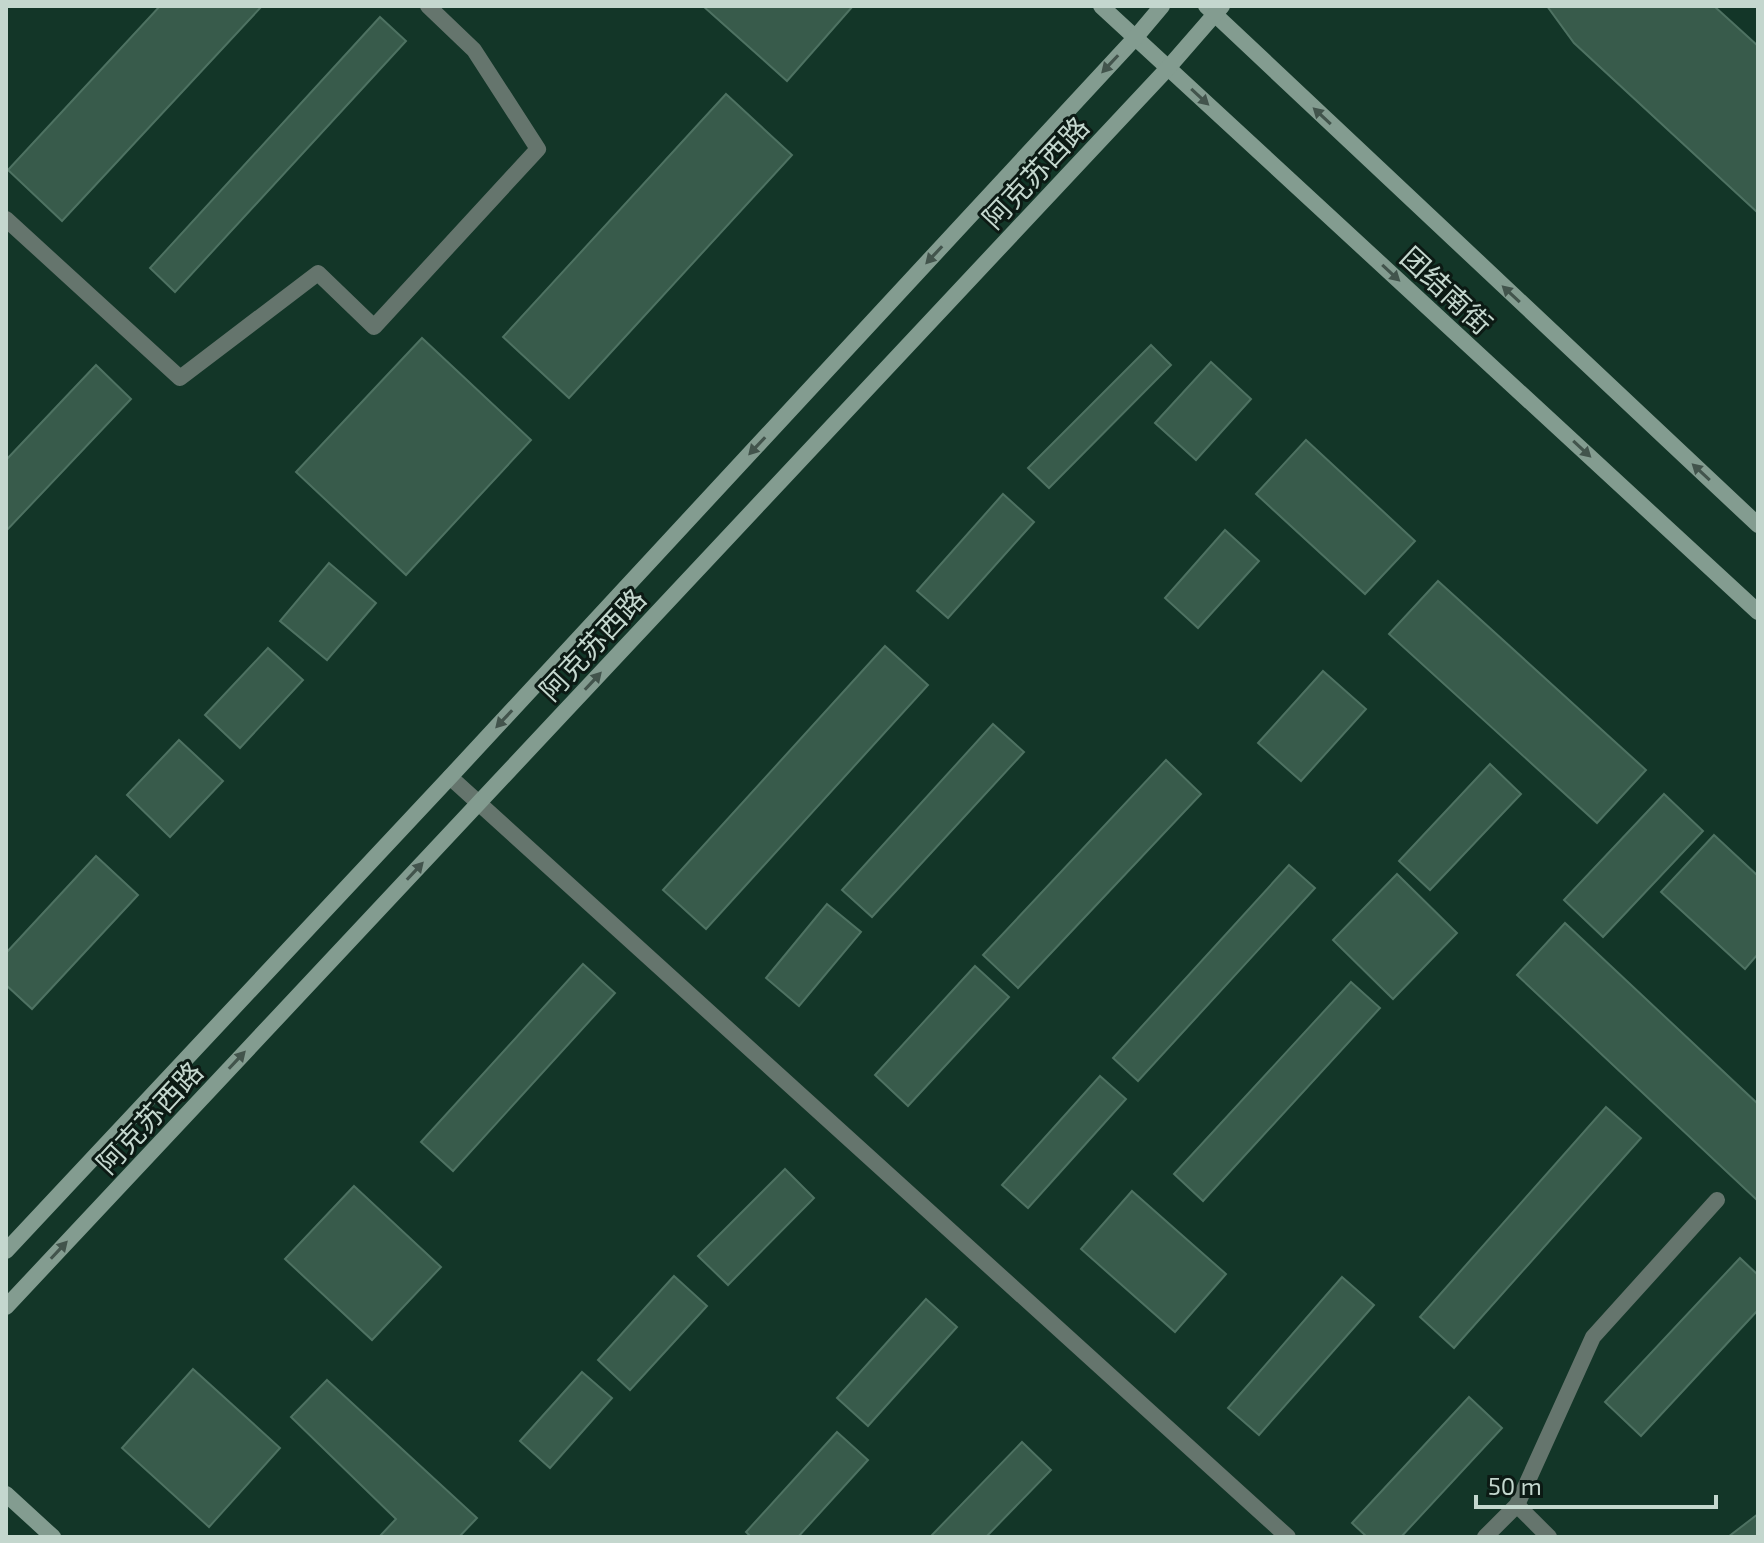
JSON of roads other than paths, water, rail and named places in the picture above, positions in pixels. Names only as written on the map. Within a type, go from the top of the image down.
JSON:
[{"type":"main road","name":"团结南街","points":[[1101,6],[1758,612]]},
{"type":"main road","name":"阿克苏西路","points":[[6,1251],[450,777],[1162,6]]},
{"type":"main road","name":"阿克苏西路","points":[[6,1307],[1168,68],[1214,9]]},
{"type":"main road","points":[[1214,9],[1758,525]]},
{"type":"main road","points":[[6,1494],[53,1537]]},
{"type":"street","points":[[6,219],[180,378],[318,273],[374,327],[538,149],[474,50],[428,6]]},
{"type":"street","points":[[450,777],[1288,1537]]},
{"type":"street","points":[[1485,1537],[1517,1505],[1593,1337],[1717,1200]]},
{"type":"street","points":[[1517,1505],[1549,1537]]}]
